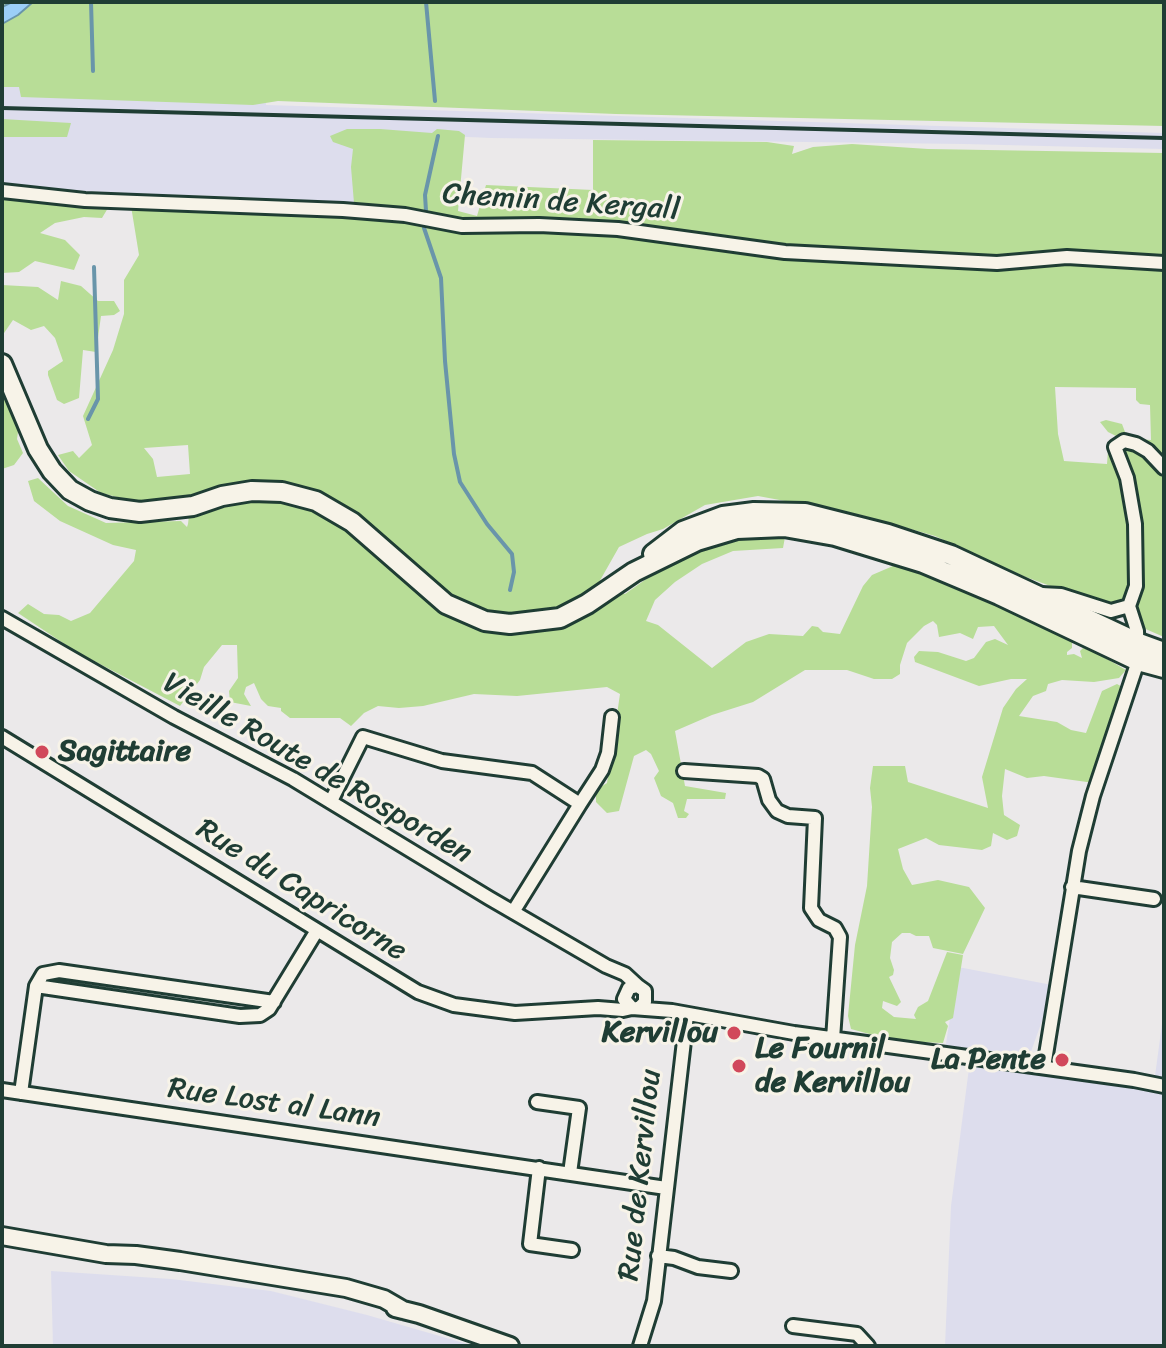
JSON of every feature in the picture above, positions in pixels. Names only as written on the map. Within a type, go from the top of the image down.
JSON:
[{"type":"main road","points":[[2,364],[44,459],[70,490],[90,501],[110,508],[140,512],[193,506],[222,496],[252,491],[282,492],[316,501],[352,522],[446,604],[474,617],[498,623],[535,623],[560,618],[634,572],[712,535],[737,529],[784,527],[835,536],[923,563],[1034,604],[1138,652],[1164,668]]},
{"type":"main road","points":[[1138,652],[1164,652]]},
{"type":"street","name":"Chemin de Kergall","points":[[2,191],[85,200],[358,211],[405,215],[462,226],[539,225],[618,229],[785,252],[997,263],[1067,257],[1164,263]]},
{"type":"street","points":[[1044,1067],[1072,887],[1093,796],[1138,652],[1134,617],[1129,606],[1136,586],[1135,524],[1127,478],[1115,447],[1124,441],[1136,444],[1148,451],[1164,468]]},
{"type":"street","points":[[1034,604],[1051,593],[1111,611],[1129,606]]},
{"type":"street","name":"Vieille Route de Rosporden","points":[[2,618],[163,711],[331,801],[606,966],[633,990],[672,1011]]},
{"type":"street","points":[[513,912],[602,770],[608,753],[612,717]]},
{"type":"street","points":[[331,801],[363,737],[442,761],[532,773],[580,804]]},
{"type":"street","points":[[2,755],[6,740]]},
{"type":"street","name":"Rue du Capricorne","points":[[6,740],[405,986],[446,1003],[515,1013],[636,1007]]},
{"type":"street","points":[[684,771],[758,776],[763,779],[769,800],[777,811],[788,816],[815,818],[811,908],[815,917],[835,928],[840,937],[833,1039]]},
{"type":"street","points":[[1072,887],[1154,899]]},
{"type":"street","points":[[36,986],[240,1016],[265,1013],[316,932]]},
{"type":"street","points":[[21,1093],[36,986],[43,974],[59,971],[274,1002]]},
{"type":"street","points":[[633,990],[645,1002],[636,1007],[626,1003],[633,990]]},
{"type":"street","name":"Rue du Capricorne","points":[[598,1008],[633,990]]},
{"type":"street","name":"Vieille Route de Rosporden","points":[[636,1007],[833,1039],[1164,1083]]},
{"type":"street","name":"Rue de Kervillou","points":[[640,1344],[654,1301],[687,1015]]},
{"type":"street","name":"Rue Lost al Lann","points":[[2,1090],[666,1188]]},
{"type":"street","points":[[537,1102],[579,1108],[570,1173]]},
{"type":"street","points":[[539,1168],[530,1244],[572,1250]]},
{"type":"street","points":[[2,1236],[325,1286],[357,1299],[403,1310],[488,1342],[510,1346]]},
{"type":"street","points":[[2,1245],[184,1270],[214,1268]]},
{"type":"street","points":[[658,1256],[698,1267],[731,1271]]},
{"type":"street","points":[[793,1326],[857,1334],[868,1346]]},
{"type":"shaded area","points":[[2,84],[266,90],[266,105],[1164,133],[1164,149],[491,138],[357,132],[355,205],[73,191],[2,183]]},
{"type":"shaded area","points":[[958,967],[1052,985],[1029,1057],[1028,1074],[1153,1091],[1164,1009],[1164,1346],[945,1346],[951,1206],[971,1053],[945,1050]]},
{"type":"shaded area","points":[[51,1271],[171,1279],[271,1291],[474,1346],[53,1346]]},
{"type":"green space","points":[[2,2],[1164,2],[1164,126],[616,114],[278,101],[253,105],[21,97],[19,87],[2,87]]},
{"type":"green space","points":[[2,119],[71,123],[67,137],[2,137]]},
{"type":"green space","points":[[347,129],[432,133],[437,129],[459,131],[465,135],[458,211],[477,216],[486,185],[593,190],[593,140],[767,142],[794,146],[792,154],[813,147],[852,144],[928,149],[1164,153],[1164,637],[1141,627],[1126,601],[1119,607],[1097,603],[1023,576],[935,536],[861,515],[758,496],[705,505],[663,529],[619,547],[598,584],[625,594],[673,560],[713,540],[777,535],[785,537],[783,548],[733,551],[702,564],[655,600],[646,621],[658,625],[712,668],[746,642],[769,634],[803,636],[812,626],[823,632],[840,634],[863,586],[872,575],[900,563],[938,575],[958,589],[992,601],[1072,639],[1072,648],[1067,655],[1082,658],[1080,651],[1083,648],[1126,670],[1119,678],[1094,682],[1062,680],[1048,684],[1046,691],[1033,696],[1019,716],[1057,722],[1071,730],[1086,733],[1102,691],[1117,684],[1126,689],[1094,783],[1044,776],[1027,778],[1005,769],[1002,796],[1004,815],[1020,825],[1017,836],[1007,840],[993,833],[991,846],[982,850],[939,845],[926,838],[898,849],[903,869],[912,885],[938,880],[969,887],[985,908],[963,954],[933,948],[929,936],[902,933],[892,942],[890,958],[894,970],[889,977],[901,1002],[897,1006],[883,1001],[882,1008],[894,1017],[916,1019],[914,1015],[918,1007],[928,1001],[947,952],[963,955],[953,1018],[945,1022],[948,1026],[943,1043],[895,1041],[851,1029],[848,1016],[855,945],[867,886],[872,807],[870,788],[873,766],[905,766],[908,782],[988,808],[982,777],[1003,708],[1027,679],[979,686],[915,662],[914,657],[919,651],[938,652],[966,661],[974,658],[986,642],[995,639],[1008,645],[994,626],[978,627],[973,639],[960,633],[939,637],[933,621],[907,643],[900,674],[892,679],[874,679],[847,670],[805,670],[753,702],[675,731],[685,786],[726,793],[725,799],[687,799],[684,811],[689,814],[686,818],[678,818],[673,803],[661,796],[654,778],[659,771],[646,750],[634,756],[619,811],[607,813],[596,802],[596,790],[607,783],[620,694],[607,687],[517,696],[474,694],[423,706],[378,706],[364,713],[351,726],[340,718],[290,718],[281,708],[268,706],[254,683],[246,687],[244,694],[251,706],[230,702],[229,691],[238,678],[237,645],[222,645],[180,706],[75,651],[18,613],[28,604],[44,614],[59,615],[71,621],[90,613],[134,561],[136,550],[113,545],[60,521],[34,501],[28,481],[38,478],[68,506],[106,523],[181,521],[187,527],[188,524],[191,497],[161,502],[133,501],[101,493],[69,471],[58,455],[73,451],[79,458],[92,445],[83,416],[113,350],[124,314],[124,280],[139,255],[131,206],[269,210],[354,203],[353,149],[333,142],[330,136]],"holes":[[[1055,387],[1136,388],[1136,400],[1140,404],[1150,405],[1151,440],[1136,439],[1125,432],[1122,424],[1106,420],[1100,422],[1116,436],[1125,450],[1108,451],[1107,464],[1064,461],[1058,434]],[[188,445],[190,474],[157,477],[153,459],[144,448]]]},
{"type":"green space","points":[[2,199],[108,208],[102,218],[84,217],[55,223],[40,233],[65,240],[80,255],[74,270],[35,261],[19,272],[2,273]]},
{"type":"green space","points":[[61,281],[81,286],[98,301],[114,301],[120,311],[101,316],[96,352],[83,350],[79,398],[64,404],[57,400],[48,375],[48,371],[63,361],[55,338],[44,326],[31,330],[13,320],[2,336],[2,285],[38,287],[58,300]]},
{"type":"green space","points":[[2,388],[20,417],[17,439],[23,453],[14,465],[2,469]]},
{"type":"water","points":[[12,2],[33,2],[2,24],[2,7]]},
{"type":"waterway","points":[[91,2],[93,71]]},
{"type":"waterway","points":[[426,2],[435,101]]},
{"type":"waterway","points":[[426,211],[425,195],[438,136]]},
{"type":"waterway","points":[[424,228],[441,278],[445,361],[454,454],[460,482],[487,524],[512,554],[514,572],[510,590]]},
{"type":"waterway","points":[[88,419],[98,399],[94,267]]},
{"type":"railway","points":[[2,108],[1164,138]]},
{"type":"place","name":"Sagittaire","points":[[42,752]]},
{"type":"place","name":"Kervillou","points":[[734,1033]]},
{"type":"place","name":"La Pente","points":[[1062,1060]]},
{"type":"place","name":"Le Fournil de Kervillou","points":[[739,1066]]}]
